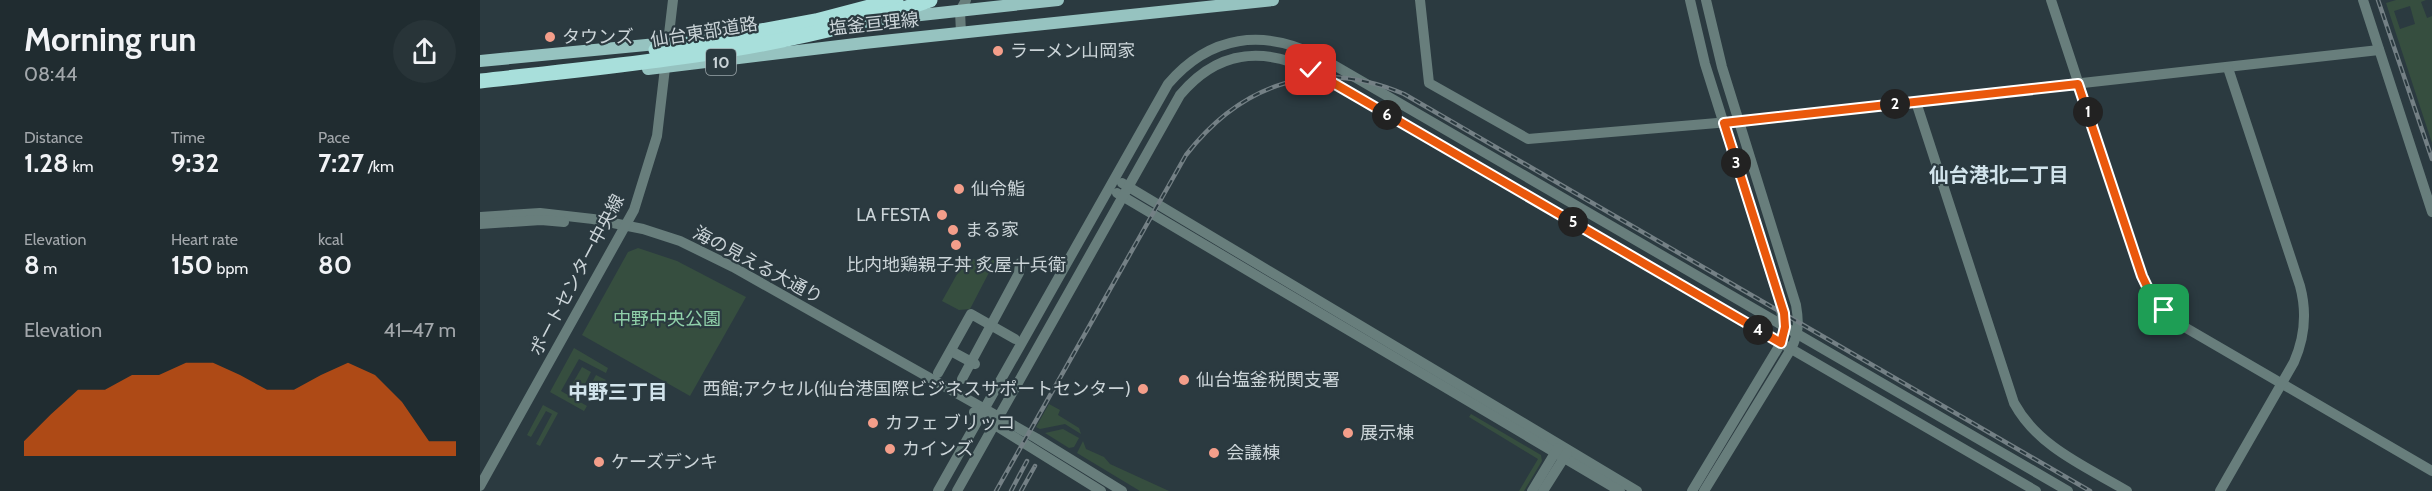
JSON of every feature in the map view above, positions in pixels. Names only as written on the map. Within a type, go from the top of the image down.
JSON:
[{"type":"highway","name":"仙台東部道路","points":[[480,70],[654,50],[760,33],[896,0]]},
{"type":"highway","name":"仙台東部道路","points":[[480,81],[642,62],[763,44],[873,19],[930,0]]},
{"type":"main road","name":"塩釜亘理線","points":[[480,61],[668,42],[963,5],[1058,0]]},
{"type":"main road","name":"塩釜亘理線","points":[[480,86],[1273,0]]},
{"type":"street","name":"ポートセンター中央線","points":[[480,486],[625,228],[652,153],[667,67],[673,0]]},
{"type":"street","points":[[1420,0],[1429,83],[1528,139],[1724,123],[2379,50]]},
{"type":"street","points":[[1690,0],[1705,64],[1779,299],[1785,327],[1786,346],[1704,491]]},
{"type":"street","points":[[1706,0],[1722,67],[1741,121],[1796,305],[1798,335]]},
{"type":"street","points":[[2051,0],[2142,276],[2152,297],[2181,325],[2432,471]]},
{"type":"street","points":[[2363,0],[2432,212]]},
{"type":"street","points":[[961,33],[963,5]]},
{"type":"street","points":[[938,491],[1168,84],[1191,61],[1236,41],[1249,39],[1284,42],[1335,65],[2068,491]]},
{"type":"street","points":[[957,491],[1180,95],[1200,75],[1236,57],[1278,57],[1322,77],[2036,491]]},
{"type":"street","points":[[2220,491],[2282,384],[2301,343],[2304,300],[2228,68]]},
{"type":"street","points":[[1916,102],[2014,403],[2022,417],[2048,444],[2127,491]]},
{"type":"street","points":[[1111,183],[1562,451],[1637,491]]},
{"type":"street","name":"海の見える大通り","points":[[480,217],[540,213],[625,228],[680,241],[710,254],[996,421]]},
{"type":"street","points":[[480,224],[541,220],[625,228]]},
{"type":"street","points":[[962,379],[973,363],[1019,273],[1020,263]]},
{"type":"street","points":[[938,373],[970,314],[1015,339]]},
{"type":"street","points":[[1692,491],[1786,346],[1798,335]]},
{"type":"street","points":[[951,351],[973,363]]},
{"type":"street","points":[[996,421],[1101,491]]},
{"type":"street","points":[[996,421],[1122,491]]},
{"type":"street","points":[[1532,491],[1562,451]]},
{"type":"street","points":[[1543,491],[1562,451]]},
{"type":"street","points":[[1562,451],[1620,491]]},
{"type":"green space","points":[[2396,0],[2426,0],[2421,2],[2427,18],[2432,16],[2432,143],[2386,3]],"holes":[[[2410,6],[2415,24],[2400,29],[2394,11]]]},
{"type":"green space","name":"中野中央公園","points":[[638,248],[677,261],[746,297],[690,396],[582,335],[628,252]]},
{"type":"green space","points":[[989,258],[995,261],[970,309],[959,310],[942,301],[965,260]]},
{"type":"green space","points":[[574,348],[608,368],[606,373],[579,359],[561,391],[587,406],[584,411],[550,392]]},
{"type":"green space","points":[[582,367],[591,372],[580,394],[570,388]]},
{"type":"green space","points":[[596,375],[606,380],[594,402],[584,397]]},
{"type":"green space","points":[[1049,404],[1060,410],[1058,415],[1079,428],[1081,434],[1065,424],[1040,429],[1036,427]]},
{"type":"green space","points":[[543,405],[558,413],[540,446],[536,444],[552,414],[546,411],[531,437],[527,435]]},
{"type":"green space","points":[[1471,414],[1541,455],[1542,461],[1524,491],[1519,491],[1538,459],[1469,417]]},
{"type":"green space","points":[[1063,429],[1079,438],[1074,447],[1069,448],[1045,433]]},
{"type":"green space","points":[[1083,441],[1086,449],[1104,457],[1110,464],[1169,491],[1140,491],[1077,453]]},
{"type":"railway","points":[[2378,0],[2432,159]]},
{"type":"railway","points":[[996,491],[1186,155],[1208,130],[1232,110],[1257,94],[1284,84],[1312,78],[1342,78],[1372,83],[1404,94],[2090,491]]},
{"type":"railway","points":[[1011,491],[1027,461]]},
{"type":"railway","points":[[1021,491],[1035,466]]},
{"type":"place","name":"タウンズ","points":[[550,37]]},
{"type":"place","name":"ラーメン山岡家","points":[[998,51]]},
{"type":"place","name":"仙令鮨","points":[[959,189]]},
{"type":"place","name":"LA FESTA","points":[[942,215]]},
{"type":"place","name":"まる家","points":[[953,230]]},
{"type":"place","name":"比内地鶏親子丼 炙屋十兵衛","points":[[956,245]]},
{"type":"place","name":"仙台塩釜税関支署","points":[[1184,380]]},
{"type":"place","name":"西館;アクセル(仙台港国際ビジネスサポートセンター)","points":[[1143,389]]},
{"type":"place","name":"カフェ ブリッコ","points":[[873,423]]},
{"type":"place","name":"展示棟","points":[[1348,433]]},
{"type":"place","name":"カインズ","points":[[890,449]]},
{"type":"place","name":"会議棟","points":[[1214,453]]},
{"type":"place","name":"ケーズデンキ","points":[[599,462]]},
{"type":"district","name":"仙台港北二丁目","points":[[1999,175]]},
{"type":"district","name":"中野三丁目","points":[[618,392]]},
{"type":"route","points":[[1311,70],[1781,343],[1785,327],[1784,313],[1724,123],[2078,84],[2142,276],[2152,297],[2164,310]]}]
